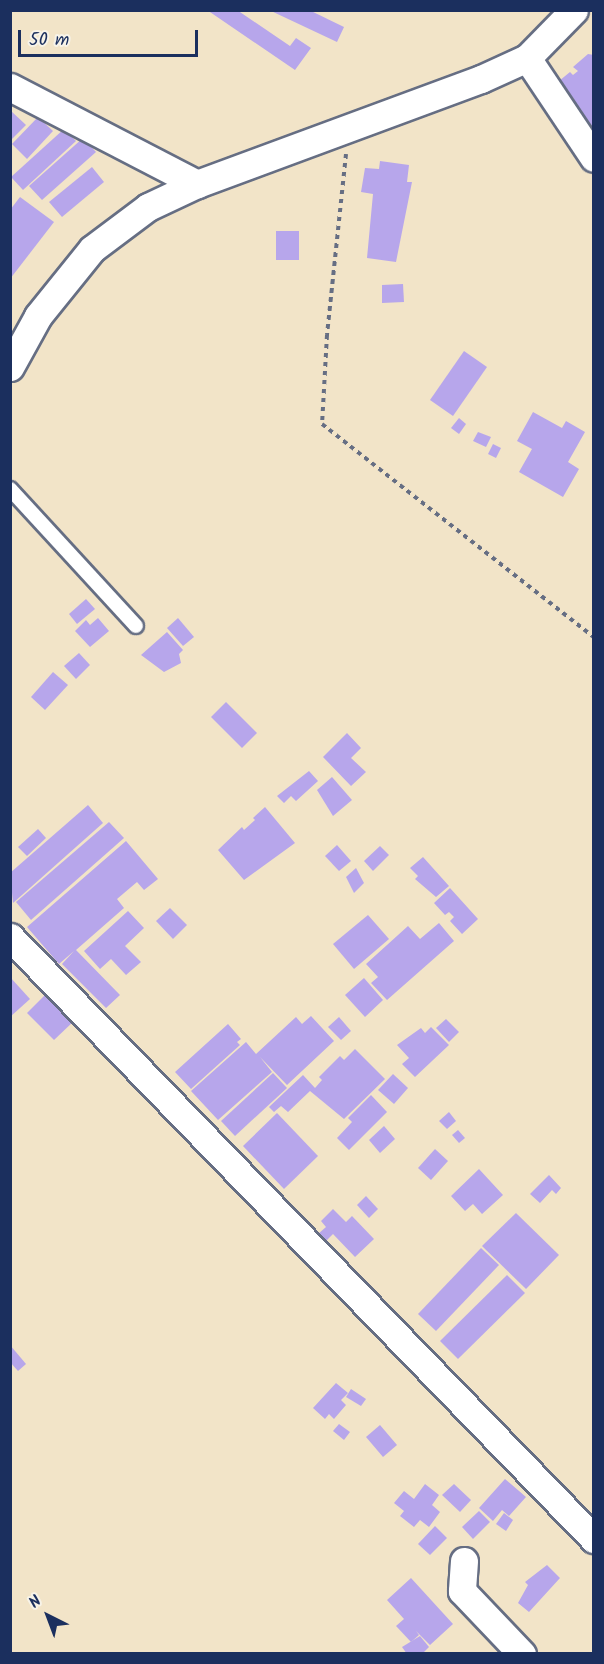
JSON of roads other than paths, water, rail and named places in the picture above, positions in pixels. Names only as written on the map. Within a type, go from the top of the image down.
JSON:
[{"type":"street","points":[[10,367],[38,316],[92,249],[148,207],[196,184],[342,131],[527,58],[573,10]]},
{"type":"street","points":[[527,58],[594,158]]},
{"type":"street","points":[[10,87],[196,184]]},
{"type":"street","points":[[10,937],[594,1539]]},
{"type":"street","points":[[464,1561],[462,1590],[522,1653]]},
{"type":"lane","points":[[10,489],[136,627]]}]
